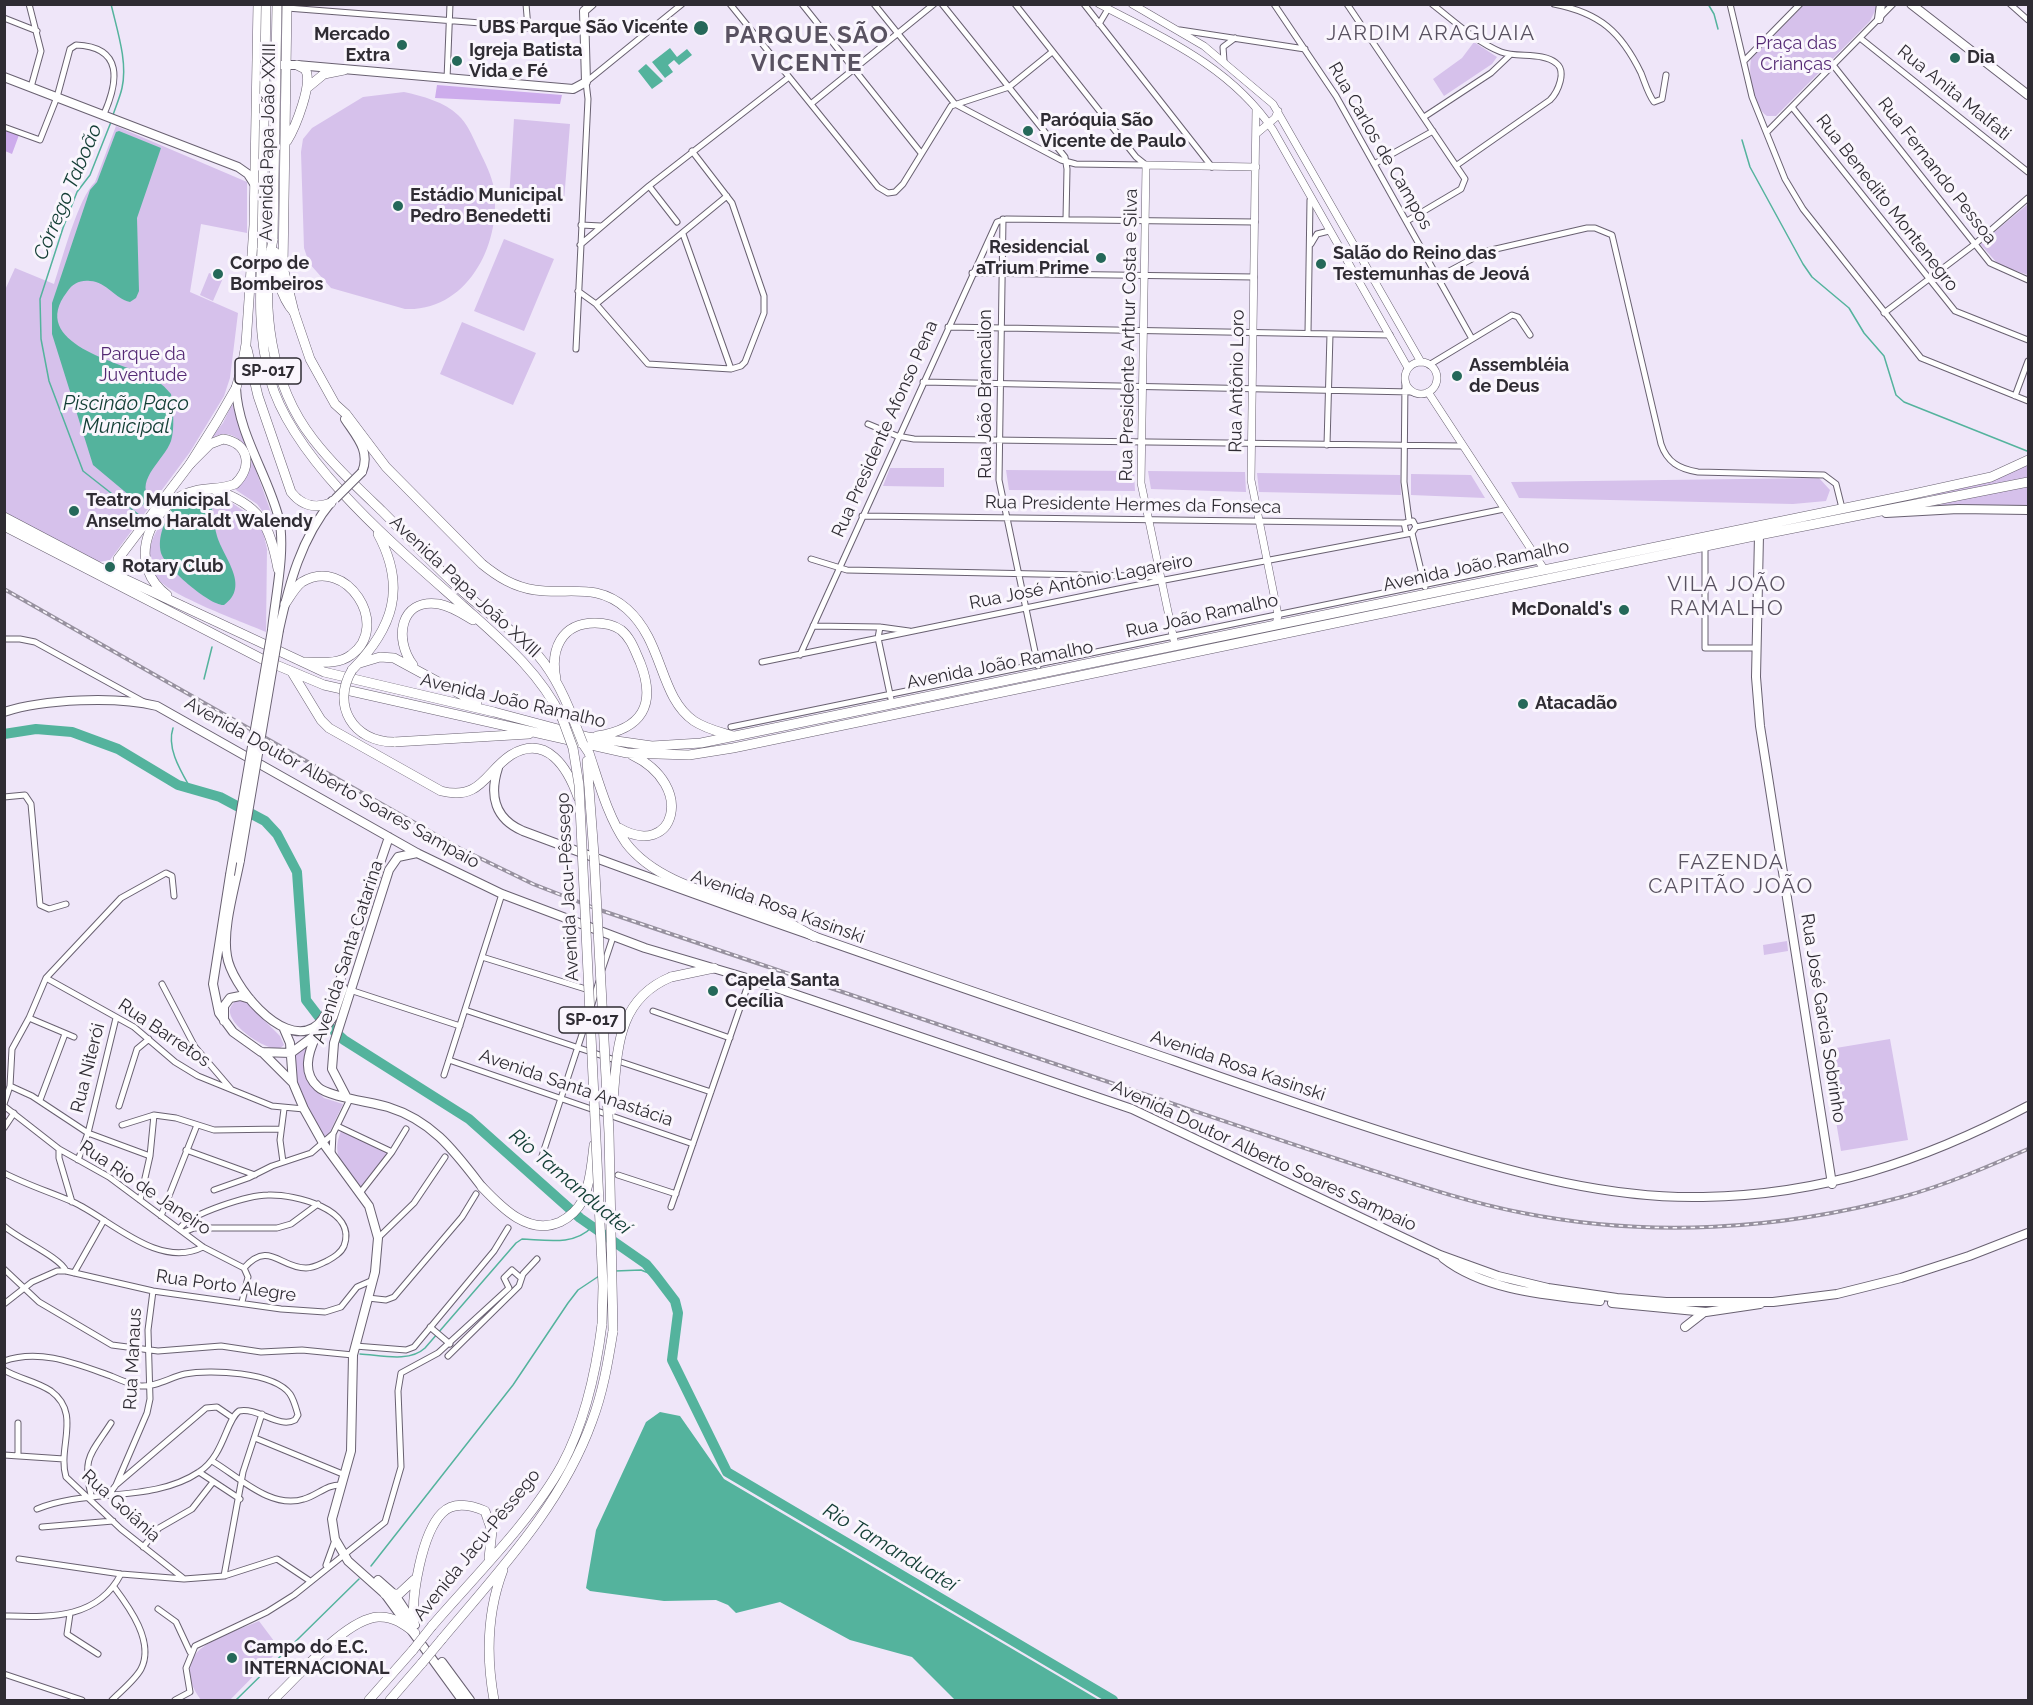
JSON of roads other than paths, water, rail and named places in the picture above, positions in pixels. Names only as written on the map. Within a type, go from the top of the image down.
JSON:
[{"type":"main road","name":"Avenida Papa João XXIII","points":[[118,580],[118,559],[139,531],[159,511],[236,388],[246,344],[256,158],[258,4]]},
{"type":"main road","name":"Avenida Papa João XXIII","points":[[266,4],[260,313],[264,349],[276,396],[288,421],[309,449],[375,527],[486,626],[534,673],[562,718]]},
{"type":"main road","name":"Avenida Papa João XXIII","points":[[277,4],[273,239],[269,274],[272,340],[279,373],[297,415],[335,465],[460,589],[534,652],[557,685],[574,720]]},
{"type":"main road","points":[[258,65],[292,65],[562,89],[578,87],[586,82],[584,8],[592,4]]},
{"type":"main road","points":[[1879,19],[1881,4]]},
{"type":"main road","points":[[1911,4],[2028,95]]},
{"type":"main road","points":[[1919,4],[1927,15]]},
{"type":"main road","name":"Avenida Papa João XXIII","points":[[287,6],[292,65],[285,142],[282,250],[294,312],[310,359],[338,408],[346,414],[386,467],[494,574],[516,585],[537,590],[588,591],[612,600],[626,609],[650,639],[667,685],[679,707],[702,726],[732,732]]},
{"type":"main road","points":[[285,142],[297,123],[308,74],[292,65]]},
{"type":"main road","points":[[305,90],[324,74],[344,70]]},
{"type":"main road","points":[[4,77],[240,168],[249,175],[255,186]]},
{"type":"main road","points":[[240,168],[250,165],[256,158]]},
{"type":"main road","points":[[273,239],[281,290],[285,301],[294,312]]},
{"type":"main road","points":[[246,344],[255,388],[291,492],[299,501],[308,505],[333,501]]},
{"type":"main road","points":[[236,388],[241,419],[279,520],[281,539],[276,630],[213,984],[216,1005],[224,1021],[233,1032],[261,1052],[293,1083]]},
{"type":"main road","points":[[276,630],[303,545],[318,520],[362,472],[366,462],[364,449],[338,408]]},
{"type":"main road","points":[[179,603],[162,591],[148,575],[144,554],[159,511],[181,496],[230,486],[239,480],[247,466],[245,453],[231,440],[216,440],[190,464]]},
{"type":"main road","name":"Avenida João Ramalho","points":[[4,517],[99,567],[118,580],[179,603],[297,662],[362,682],[494,712],[585,741],[663,746],[694,744],[732,732],[1425,589],[1981,479],[2028,460]]},
{"type":"main road","name":"Avenida João Ramalho","points":[[4,526],[118,580],[293,674],[324,685],[627,753],[678,755],[711,753],[1183,657],[1759,535],[2028,482]]},
{"type":"main road","points":[[210,489],[227,494],[260,515],[270,533],[278,569]]},
{"type":"main road","name":"Avenida João Ramalho","points":[[1868,515],[1940,510],[2028,510]]},
{"type":"main road","points":[[375,527],[394,570],[394,595],[381,636],[346,679],[342,699],[355,728],[373,739],[394,742],[540,733]]},
{"type":"main road","name":"Rua José Garcia Sobrinho","points":[[1759,535],[1756,677],[1760,726],[1832,1184]]},
{"type":"main road","points":[[99,567],[118,559]]},
{"type":"main road","points":[[1542,565],[1552,580]]},
{"type":"main road","points":[[285,604],[302,582],[328,576],[346,583],[357,594],[365,611],[366,631],[362,643],[350,656],[329,662],[297,662]]},
{"type":"main road","points":[[416,669],[402,648],[401,635],[405,618],[419,607],[439,604],[486,626]]},
{"type":"main road","points":[[1216,649],[1268,634],[1277,620]]},
{"type":"main road","points":[[557,685],[553,659],[556,646],[570,629],[591,623],[611,625],[621,630],[633,645],[647,683],[645,707],[640,716],[625,729],[585,741],[617,827],[638,855],[682,882],[771,915],[815,937]]},
{"type":"main road","name":"Avenida Santa Catarina","points":[[276,630],[226,942],[227,956],[236,980],[253,1001],[284,1029],[319,1030]]},
{"type":"main road","points":[[1174,641],[1183,657]]},
{"type":"main road","points":[[355,667],[373,658],[387,657],[400,660],[455,693],[494,712]]},
{"type":"main road","points":[[293,674],[321,720],[329,728],[441,791],[455,793],[477,788],[514,753],[535,750],[555,756],[567,769],[580,804]]},
{"type":"main road","name":"Avenida Doutor Alberto Soares Sampaio","points":[[4,712],[49,702],[148,704],[176,715],[417,853],[502,894],[613,937],[750,979],[1132,1109],[1440,1255],[1490,1274],[1574,1292],[1666,1302],[1773,1302]]},
{"type":"main road","name":"Avenida Jacu-Pêssego","points":[[369,1701],[546,1490],[563,1462],[591,1388],[602,1324],[596,1131],[580,804],[573,748],[562,718]]},
{"type":"main road","name":"Avenida Jacu-Pêssego","points":[[390,1701],[506,1563],[547,1509],[583,1445],[602,1392],[613,1331],[609,1133],[590,785],[585,741],[574,720]]},
{"type":"main road","points":[[617,827],[629,834],[644,837],[654,834],[668,822],[671,805],[667,784],[646,762],[627,753]]},
{"type":"main road","name":"Avenida Rosa Kasinski","points":[[499,766],[493,787],[496,806],[506,822],[514,827],[815,937],[1373,1130],[1536,1178],[1585,1187],[1701,1197],[1771,1193],[1832,1184],[1873,1173],[1943,1148],[2028,1106]]},
{"type":"main road","name":"Avenida Santa Catarina","points":[[349,1096],[335,1079],[332,1062],[334,1015],[358,945],[360,927],[389,837]]},
{"type":"main road","name":"Avenida Santa Catarina","points":[[261,1052],[291,1053],[334,1015],[350,990],[389,870],[398,857],[417,853]]},
{"type":"main road","points":[[609,1133],[624,1023],[629,1010],[642,994],[671,977],[714,968]]},
{"type":"main road","points":[[224,1021],[224,1006],[230,998],[240,996],[253,1001]]},
{"type":"main road","points":[[284,1029],[289,1039],[293,1083],[304,1109],[323,1143],[360,1193],[373,1215],[378,1238],[373,1280],[354,1351],[353,1433],[345,1475],[332,1519],[335,1539],[344,1553],[390,1594],[470,1701]]},
{"type":"main road","name":"Avenida Santa Catarina","points":[[319,1030],[308,1058],[311,1080],[322,1091],[349,1096]]},
{"type":"main road","points":[[349,1096],[400,1111],[439,1136],[455,1150],[479,1190],[515,1217],[534,1225],[554,1224],[571,1215],[582,1200],[596,1131]]},
{"type":"main road","name":"Avenida Doutor Alberto Soares Sampaio","points":[[1440,1255],[1453,1266],[1501,1284],[1548,1295],[1706,1312],[1742,1309],[1837,1293],[1901,1278],[1980,1252],[2028,1233]]},
{"type":"main road","points":[[1490,1274],[1501,1284],[1526,1282]]},
{"type":"main road","points":[[1666,1302],[1683,1311],[1709,1302]]},
{"type":"main road","points":[[1685,1327],[1706,1312]]},
{"type":"main road","points":[[462,1701],[415,1628],[413,1594],[436,1520],[443,1512],[456,1506],[471,1505],[484,1511],[490,1520],[493,1542],[488,1560]]},
{"type":"main road","points":[[494,1701],[489,1628],[496,1590],[506,1563]]},
{"type":"main road","points":[[390,1594],[404,1591],[417,1576]]},
{"type":"main road","points":[[273,1701],[339,1638],[366,1620],[376,1617],[395,1619],[415,1628]]},
{"type":"street","points":[[29,4],[37,31],[41,58],[30,87]]},
{"type":"street","points":[[447,79],[450,4]]},
{"type":"street","points":[[526,4],[528,28]]},
{"type":"street","points":[[576,349],[588,99],[586,82],[682,4]]},
{"type":"street","points":[[730,4],[878,187],[891,193],[899,189],[955,104],[1009,87],[1052,52]]},
{"type":"street","points":[[802,4],[921,153]]},
{"type":"street","points":[[874,4],[955,104],[1066,162],[1256,167]]},
{"type":"street","points":[[812,103],[934,4]]},
{"type":"street","points":[[942,4],[1066,162],[1066,219]]},
{"type":"street","points":[[1015,4],[1146,165]]},
{"type":"street","points":[[1084,4],[1212,166]]},
{"type":"street","points":[[1099,4],[1195,55],[1223,76],[1256,108],[1268,124],[1408,368],[1405,380],[1399,388],[1393,391]]},
{"type":"street","points":[[923,382],[1411,392],[1428,392],[1434,387],[1437,378],[1430,365],[1421,362],[1278,111],[1269,100],[1224,61],[1179,30],[1132,4]]},
{"type":"street","name":"Rua Carlos de Campos","points":[[1274,4],[1336,96],[1471,337]]},
{"type":"street","points":[[1347,4],[1465,178],[1461,189],[1407,221]]},
{"type":"street","points":[[1432,4],[1476,39],[1510,55],[1555,62],[1561,71],[1558,90],[1550,100],[1458,165]]},
{"type":"street","points":[[1554,4],[1588,13],[1614,32],[1630,54],[1654,102],[1660,102],[1662,99],[1666,75]]},
{"type":"street","points":[[1730,4],[1752,97],[1785,179],[1803,209],[1916,353],[1931,364],[2028,401]]},
{"type":"street","points":[[1744,61],[1800,4]]},
{"type":"street","points":[[1767,132],[1893,4]]},
{"type":"street","points":[[2010,4],[2028,20]]},
{"type":"street","points":[[287,6],[449,22],[584,31]]},
{"type":"street","points":[[1099,24],[1108,9]]},
{"type":"street","points":[[4,18],[37,31]]},
{"type":"street","points":[[1179,30],[1305,49]]},
{"type":"street","points":[[1224,61],[1225,44],[1237,37]]},
{"type":"street","name":"Rua Anita Malfati","points":[[1860,38],[2028,172]]},
{"type":"street","points":[[4,127],[40,140],[73,46],[82,45],[99,51],[110,59],[115,75],[106,115]]},
{"type":"street","points":[[1424,117],[1491,73],[1510,55]]},
{"type":"street","name":"Rua Fernando Pessoa","points":[[1833,65],[1975,244],[1997,268],[2028,280]]},
{"type":"street","points":[[580,245],[692,151],[789,77]]},
{"type":"street","points":[[578,87],[588,99]]},
{"type":"street","points":[[1256,108],[1269,100]]},
{"type":"street","name":"Rua Benedito Montenegro","points":[[1792,107],[1955,311],[2028,340]]},
{"type":"street","name":"Rua Antônio Loro","points":[[1256,108],[1251,487],[1277,620]]},
{"type":"street","points":[[1256,134],[1275,118],[1278,111]]},
{"type":"street","points":[[1374,164],[1434,131]]},
{"type":"street","points":[[1042,150],[1050,139]]},
{"type":"street","points":[[578,291],[596,304],[648,364],[734,368],[745,362],[765,303],[736,211],[728,196],[692,151]]},
{"type":"street","name":"Rua Presidente Arthur Costa e Silva","points":[[1146,165],[1141,483],[1174,641]]},
{"type":"street","points":[[649,186],[677,222]]},
{"type":"street","points":[[596,304],[728,196]]},
{"type":"street","points":[[1884,313],[1975,244],[2028,198]]},
{"type":"street","points":[[1308,333],[1310,200]]},
{"type":"street","points":[[1003,219],[1255,222]]},
{"type":"street","name":"Rua Presidente Afonso Pena","points":[[800,655],[994,225],[1003,219]]},
{"type":"street","name":"Rua João Brancalion","points":[[1003,219],[999,480],[1039,669]]},
{"type":"street","points":[[581,225],[601,226]]},
{"type":"street","points":[[1438,277],[1493,250],[1587,228],[1612,235],[1661,444],[1672,462],[1684,469],[1698,472],[1824,475],[1836,484],[1842,508]]},
{"type":"street","points":[[1310,245],[1317,234],[1329,231]]},
{"type":"street","points":[[683,234],[734,368]]},
{"type":"street","points":[[972,273],[1254,277]]},
{"type":"street","points":[[1430,365],[1471,337],[1512,315],[1518,317],[1530,335]]},
{"type":"street","points":[[948,327],[1390,335]]},
{"type":"street","points":[[1327,445],[1330,333]]},
{"type":"street","points":[[2015,396],[2028,361]]},
{"type":"street","points":[[1408,368],[1421,362]]},
{"type":"street","points":[[1405,380],[1411,392],[1405,406],[1404,487],[1407,522],[1425,589]]},
{"type":"street","points":[[1428,392],[1542,565]]},
{"type":"street","points":[[868,424],[897,436],[914,439],[1462,446]]},
{"type":"street","points":[[1409,532],[1416,526],[1504,509]]},
{"type":"street","name":"Rua Presidente Hermes da Fonseca","points":[[862,516],[1407,522]]},
{"type":"street","points":[[1407,522],[1416,526]]},
{"type":"street","name":"Rua José Antônio Lagareiro","points":[[762,662],[1409,532]]},
{"type":"street","points":[[1706,547],[1705,648],[1756,648]]},
{"type":"street","points":[[811,559],[838,569],[1133,576],[1153,577],[1161,581]]},
{"type":"street","points":[[1133,576],[1133,586]]},
{"type":"street","points":[[813,626],[880,627],[910,632]]},
{"type":"street","points":[[880,627],[878,638],[892,699]]},
{"type":"street","points":[[4,639],[35,642],[148,704]]},
{"type":"street","points":[[4,797],[25,795],[31,804],[40,905],[49,909],[66,904]]},
{"type":"street","points":[[4,1105],[10,1086],[7,1054],[29,1018],[46,978],[111,907],[128,894],[162,875],[172,876],[174,896]]},
{"type":"street","points":[[444,1075],[502,894]]},
{"type":"street","points":[[542,1156],[613,937]]},
{"type":"street","points":[[482,957],[596,991]]},
{"type":"street","name":"Rua Barretos","points":[[46,978],[149,1039],[185,1069],[232,1090],[284,1109],[304,1109]]},
{"type":"street","points":[[671,1207],[750,979]]},
{"type":"street","points":[[162,984],[195,1047],[232,1090]]},
{"type":"street","points":[[350,990],[460,1026]]},
{"type":"street","points":[[465,1010],[711,1092]]},
{"type":"street","points":[[653,1011],[729,1038]]},
{"type":"street","points":[[29,1018],[74,1037]]},
{"type":"street","name":"Rua Niterói","points":[[78,1160],[88,1132],[116,1018]]},
{"type":"street","points":[[40,1100],[65,1034]]},
{"type":"street","points":[[119,1106],[137,1049],[149,1039]]},
{"type":"street","name":"Avenida Santa Anastácia","points":[[449,1060],[693,1144]]},
{"type":"street","points":[[10,1086],[40,1100],[88,1132],[150,1156]]},
{"type":"street","points":[[214,1190],[283,1162],[304,1157],[333,1134],[349,1096]]},
{"type":"street","name":"Rua Rio de Janeiro","points":[[4,1105],[59,1149],[109,1177],[203,1247],[244,1268]]},
{"type":"street","points":[[283,1162],[281,1129],[284,1109]]},
{"type":"street","points":[[4,1128],[14,1113]]},
{"type":"street","points":[[122,1125],[154,1115],[176,1118],[222,1131],[281,1129]]},
{"type":"street","points":[[140,1200],[150,1156],[154,1115]]},
{"type":"street","points":[[161,1216],[197,1125]]},
{"type":"street","points":[[337,1126],[392,1152]]},
{"type":"street","points":[[360,1193],[392,1152],[406,1129]]},
{"type":"street","points":[[332,1155],[333,1134]]},
{"type":"street","points":[[59,1149],[58,1158],[72,1202]]},
{"type":"street","points":[[186,1150],[255,1175]]},
{"type":"street","points":[[378,1238],[414,1203],[445,1157]]},
{"type":"street","points":[[4,1173],[32,1188],[72,1202],[139,1242],[189,1251],[203,1247]]},
{"type":"street","points":[[618,1175],[676,1194]]},
{"type":"street","points":[[368,1298],[386,1300],[394,1297],[462,1217],[479,1190]]},
{"type":"street","points":[[182,1230],[201,1212],[258,1196],[279,1196],[318,1204],[337,1216],[344,1225],[344,1245],[335,1257],[317,1266],[303,1268],[275,1256],[258,1257],[244,1268],[248,1277],[242,1302]]},
{"type":"street","points":[[182,1230],[277,1228],[291,1224],[318,1204]]},
{"type":"street","points":[[74,1273],[104,1220]]},
{"type":"street","name":"Rua Porto Alegre","points":[[4,1227],[61,1264],[66,1271],[153,1291],[281,1309],[325,1312],[341,1306],[357,1287],[373,1280]]},
{"type":"street","points":[[4,1269],[22,1289],[104,1343],[148,1351],[208,1346],[261,1352],[410,1349],[435,1331],[494,1251],[508,1228]]},
{"type":"street","points":[[448,1356],[519,1286],[521,1278],[537,1259]]},
{"type":"street","points":[[175,1701],[190,1689],[186,1668],[190,1652],[201,1642],[267,1611],[310,1581],[385,1522],[401,1467],[398,1391],[401,1374],[438,1353],[509,1287],[504,1278],[512,1270],[521,1278]]},
{"type":"street","points":[[4,1304],[22,1289],[46,1275],[66,1271]]},
{"type":"street","name":"Rua Manaus","points":[[110,1494],[147,1413],[150,1386],[148,1351],[153,1291]]},
{"type":"street","points":[[435,1331],[455,1348]]},
{"type":"street","points":[[4,1361],[21,1356],[52,1358],[131,1383],[150,1386],[187,1374],[209,1372],[253,1376],[282,1386],[291,1395],[298,1415],[289,1423],[243,1410],[233,1418],[212,1461],[200,1472],[172,1485],[89,1495],[37,1509]]},
{"type":"street","name":"Rua Goiânia","points":[[4,1370],[48,1389],[58,1397],[65,1407],[68,1426],[64,1459],[66,1477],[89,1495],[113,1521],[184,1580]]},
{"type":"street","points":[[116,1485],[206,1408],[217,1407],[233,1418]]},
{"type":"street","points":[[224,1576],[243,1481],[262,1414]]},
{"type":"street","points":[[18,1423],[18,1455]]},
{"type":"street","points":[[89,1495],[87,1461],[111,1423]]},
{"type":"street","points":[[255,1438],[345,1475]]},
{"type":"street","points":[[4,1455],[64,1459]]},
{"type":"street","points":[[212,1461],[255,1490],[288,1501],[304,1499],[330,1486],[342,1485]]},
{"type":"street","points":[[200,1472],[240,1498]]},
{"type":"street","points":[[143,1547],[159,1528],[192,1509],[213,1482]]},
{"type":"street","points":[[42,1527],[113,1521]]},
{"type":"street","points":[[321,1572],[330,1557],[335,1539]]},
{"type":"street","points":[[19,1558],[121,1574],[184,1580],[224,1576],[277,1559],[310,1581]]},
{"type":"street","points":[[4,1616],[70,1614],[99,1602],[114,1587],[121,1574]]},
{"type":"street","points":[[112,1701],[141,1669],[144,1648],[141,1632],[114,1587]]},
{"type":"street","points":[[158,1609],[176,1622],[190,1652]]},
{"type":"street","points":[[70,1614],[66,1634],[98,1653]]},
{"type":"street","points":[[4,1674],[82,1701]]},
{"type":"water","points":[[670,48],[677,57],[687,49],[692,55],[679,65],[674,60],[668,65],[673,72],[665,78],[652,62]]},
{"type":"water","points":[[646,64],[663,81],[652,89],[638,71]]},
{"type":"water","name":"Piscinão Paço Municipal","points":[[119,131],[161,148],[137,218],[139,291],[136,298],[130,302],[96,282],[80,282],[69,289],[58,310],[59,325],[68,338],[100,357],[153,379],[162,384],[171,394],[173,424],[171,441],[148,477],[146,491],[149,498],[142,506],[93,465],[52,334],[52,303],[90,190],[97,182],[116,132]]},
{"type":"water","points":[[192,500],[207,500],[210,504],[217,536],[233,571],[235,589],[232,597],[224,605],[217,604],[189,585],[161,553],[161,535],[172,508]]},
{"type":"water","points":[[660,1412],[680,1416],[724,1479],[1099,1700],[955,1700],[912,1657],[850,1640],[780,1602],[736,1613],[728,1605],[716,1600],[664,1601],[590,1591],[586,1588],[596,1530],[646,1422]]},
{"type":"waterway","name":"Córrego Taboão","points":[[111,4],[124,68],[122,88],[113,115]]},
{"type":"waterway","points":[[1708,4],[1714,14],[1718,29]]},
{"type":"waterway","name":"Córrego Taboão","points":[[111,122],[90,175],[77,192],[40,299],[41,339],[49,381],[83,471],[144,519]]},
{"type":"waterway","points":[[1742,140],[1750,167],[1803,264],[1812,277],[1849,308],[1864,333],[1884,356],[1896,395],[1904,402],[2027,451]]},
{"type":"waterway","name":"Córrego Taboão","points":[[204,679],[212,647]]},
{"type":"waterway","points":[[173,728],[171,736],[173,752],[192,791]]},
{"type":"waterway","name":"Rio Tamanduateí","points":[[4,734],[36,729],[72,732],[118,749],[178,785],[220,797],[265,821],[277,834],[297,872],[306,1000],[319,1017],[344,1040],[469,1119],[580,1218],[646,1264],[675,1301],[678,1313],[672,1360],[727,1472],[1113,1700]]},
{"type":"waterway","points":[[360,1354],[403,1357],[418,1353],[425,1348],[516,1243],[522,1239],[550,1241],[568,1239],[577,1237],[592,1227]]},
{"type":"waterway","points":[[615,1271],[641,1270],[656,1276]]},
{"type":"waterway","points":[[371,1566],[513,1385],[578,1290],[599,1276]]},
{"type":"waterway","points":[[236,1700],[359,1579]]},
{"type":"railway","points":[[4,589],[459,848],[533,884],[597,909],[1337,1159],[1463,1199],[1523,1213],[1618,1226],[1714,1227],[1761,1223],[1809,1217],[1902,1197],[1982,1169],[2028,1149]]},
{"type":"place","name":"UBS Parque São Vicente","points":[[701,28]]},
{"type":"place","name":"Mercado Extra","points":[[402,45]]},
{"type":"place","name":"Dia","points":[[1955,58]]},
{"type":"place","name":"Igreja Batista Vida e Fé","points":[[457,61]]},
{"type":"place","name":"Paróquia São Vicente de Paulo","points":[[1028,131]]},
{"type":"place","name":"Estádio Municipal Pedro Benedetti","points":[[398,206]]},
{"type":"place","name":"Residencial aTrium Prime","points":[[1101,258]]},
{"type":"place","name":"Salão do Reino das Testemunhas de Jeová","points":[[1321,264]]},
{"type":"place","name":"Corpo de Bombeiros","points":[[218,274]]},
{"type":"place","name":"Assembléia de Deus","points":[[1457,376]]},
{"type":"place","name":"Teatro Municipal Anselmo Haraldt Walendy","points":[[74,511]]},
{"type":"place","name":"Rotary Club","points":[[110,567]]},
{"type":"place","name":"McDonald's","points":[[1624,610]]},
{"type":"place","name":"Atacadão","points":[[1523,704]]},
{"type":"place","name":"Capela Santa Cecília","points":[[713,991]]},
{"type":"place","name":"Campo do E.C. INTERNACIONAL","points":[[232,1658]]},
{"type":"district","name":"JARDIM ARAGUAIA","points":[[1431,34]]},
{"type":"district","name":"PARQUE SÃO VICENTE","points":[[807,50]]},
{"type":"district","name":"VILA JOÃO RAMALHO","points":[[1727,597]]},
{"type":"district","name":"FAZENDA CAPITÃO JOÃO","points":[[1731,875]]},
{"type":"park label","name":"Praça das Crianças","points":[[1796,54]]},
{"type":"park label","name":"Parque da Juventude","points":[[143,365]]}]
